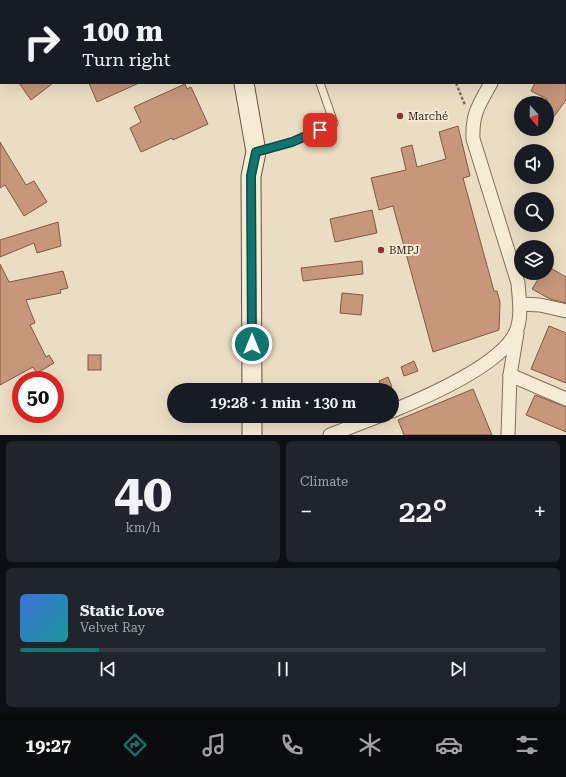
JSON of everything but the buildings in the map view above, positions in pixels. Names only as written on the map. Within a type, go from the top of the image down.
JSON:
[{"type":"main road","points":[[244,84],[256,152],[251,176],[252,383]]},
{"type":"main road","points":[[252,423],[252,435]]},
{"type":"street","points":[[490,84],[478,106],[472,121],[473,139],[518,283],[520,304],[510,375],[508,435]]},
{"type":"street","points":[[520,304],[540,305],[566,311]]},
{"type":"street","points":[[540,305],[566,318]]},
{"type":"street","points":[[399,408],[416,402],[476,370],[500,354],[517,329]]},
{"type":"street","points":[[510,375],[566,399]]},
{"type":"street","points":[[330,435],[361,423]]},
{"type":"lane","points":[[256,152],[292,142],[334,123],[320,84]]},
{"type":"path","points":[[456,84],[472,121]]},
{"type":"place","name":"Marché","points":[[400,116]]},
{"type":"place","name":"BMPJ","points":[[381,250]]},
{"type":"route","points":[[252,344],[251,176],[256,152],[292,142],[320,130]]}]
